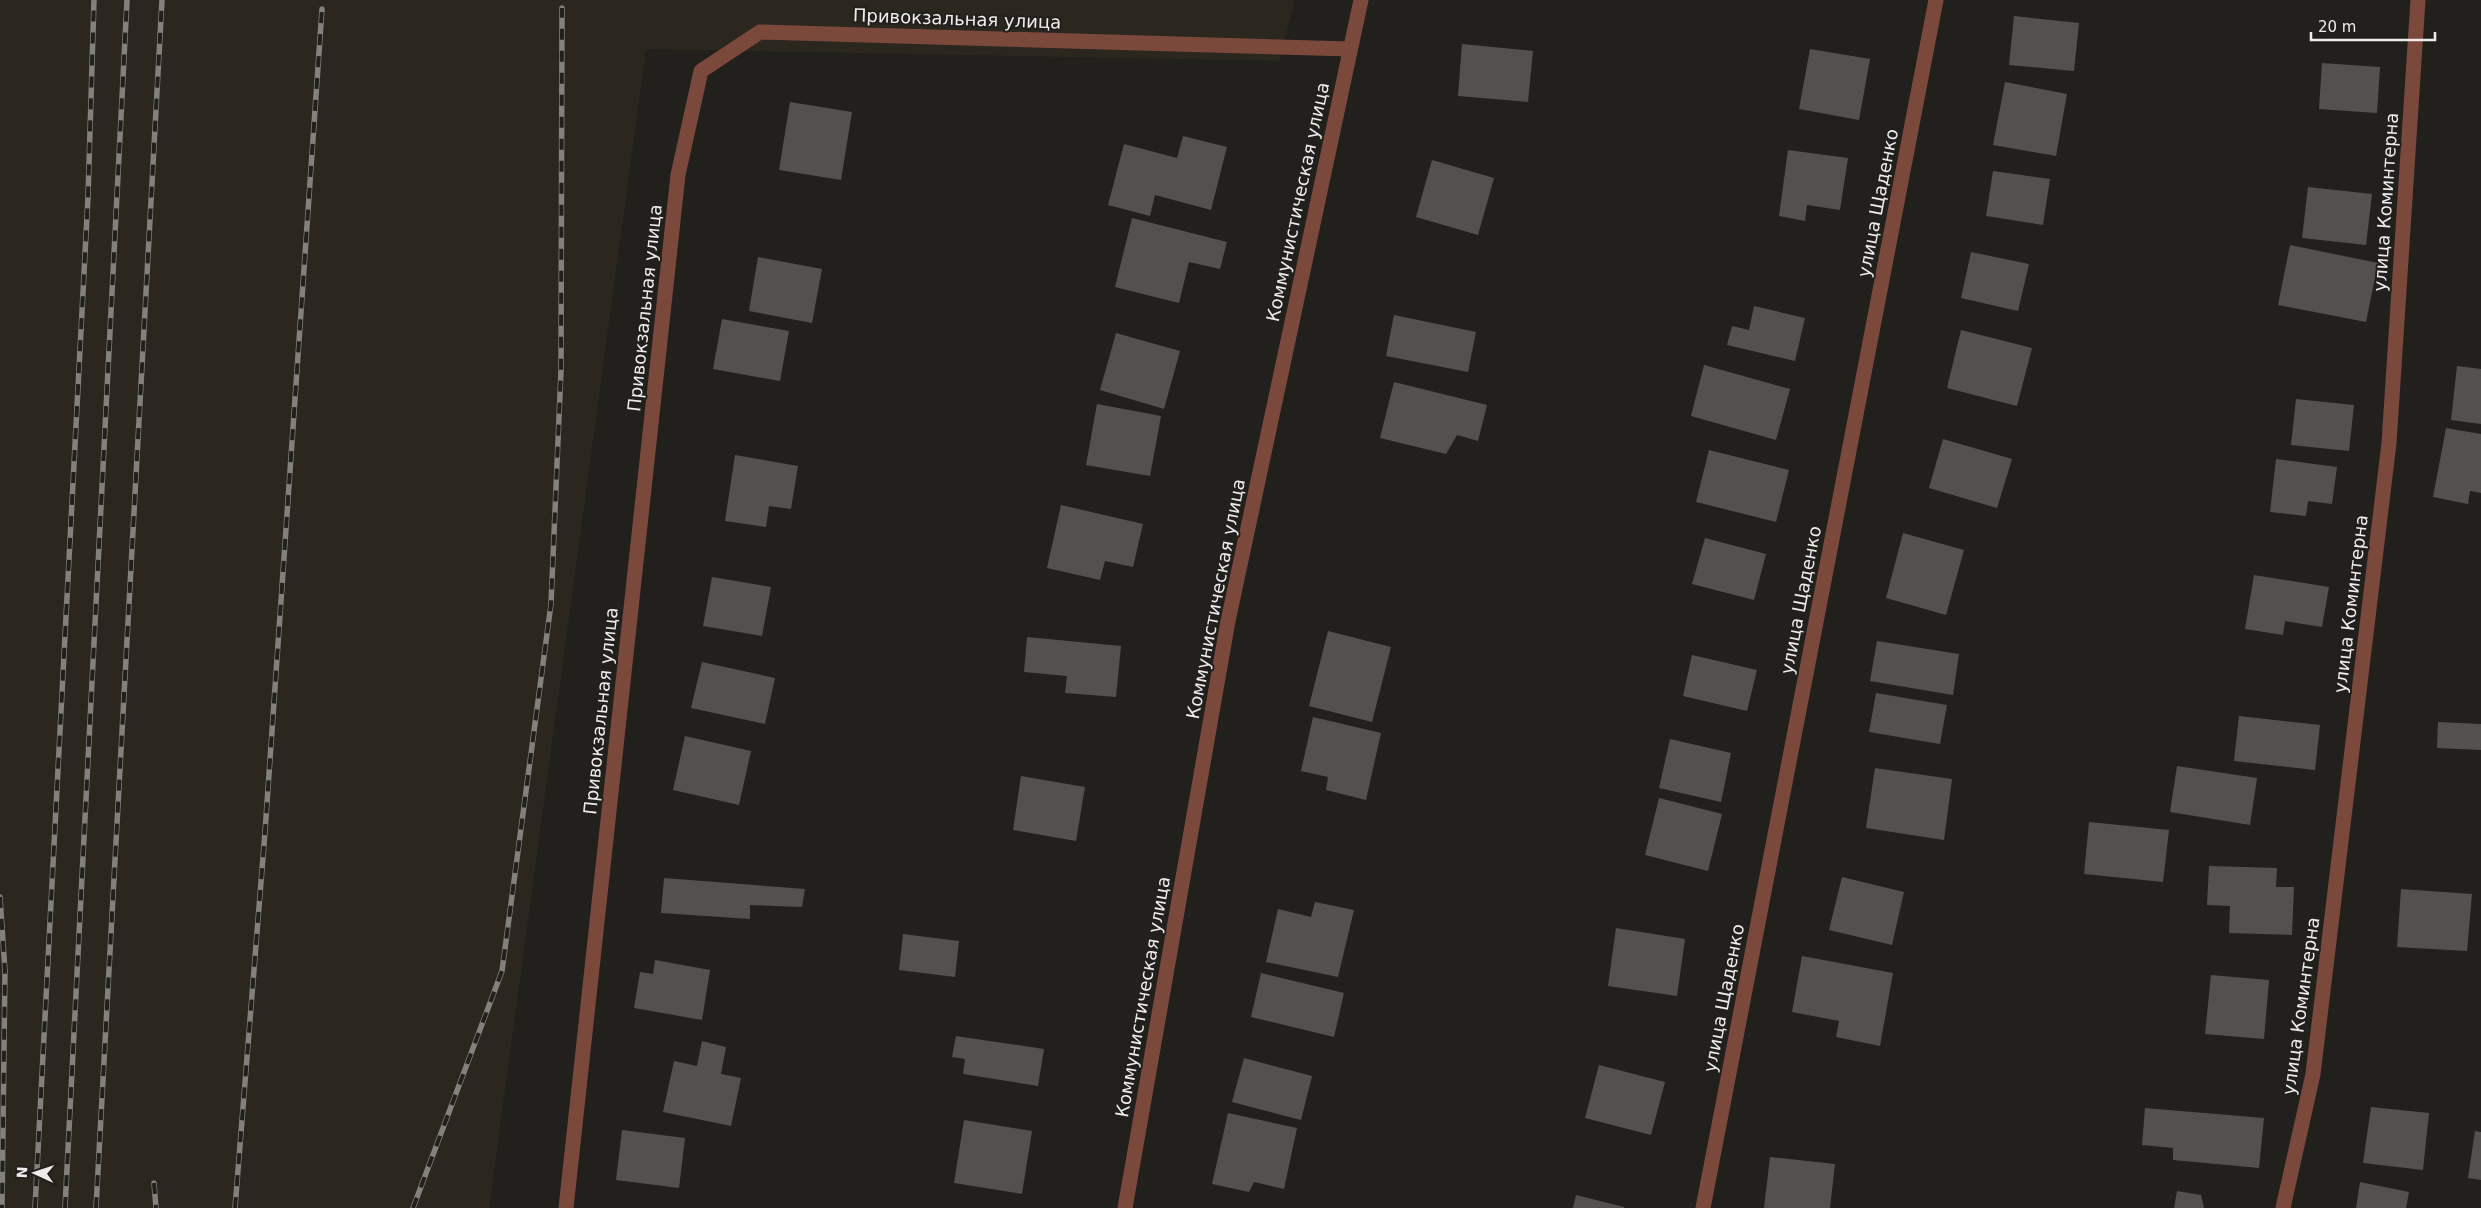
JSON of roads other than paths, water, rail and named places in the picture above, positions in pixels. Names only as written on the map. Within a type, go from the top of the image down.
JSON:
[{"type":"street","name":"Коммунистическая улица","points":[[1125,1208],[1228,621],[1360,0]]},
{"type":"street","name":"улица Щаденко","points":[[1703,1208],[1936,0]]},
{"type":"street","name":"улица Коминтерна","points":[[2283,1208],[2313,1074],[2389,444],[2418,0]]},
{"type":"street","name":"Привокзальная улица","points":[[566,1208],[678,175],[701,71],[760,32],[1350,49]]},
{"type":"railway","points":[[35,1208],[88,197],[94,0]]},
{"type":"railway","points":[[65,1208],[127,0]]},
{"type":"railway","points":[[96,1208],[162,0]]},
{"type":"railway","points":[[413,1208],[502,971],[551,604],[561,371],[562,8]]},
{"type":"railway","points":[[235,1208],[265,832],[322,9]]},
{"type":"railway","points":[[0,897],[5,971],[2,1208]]},
{"type":"railway","points":[[154,1183],[156,1208]]}]
